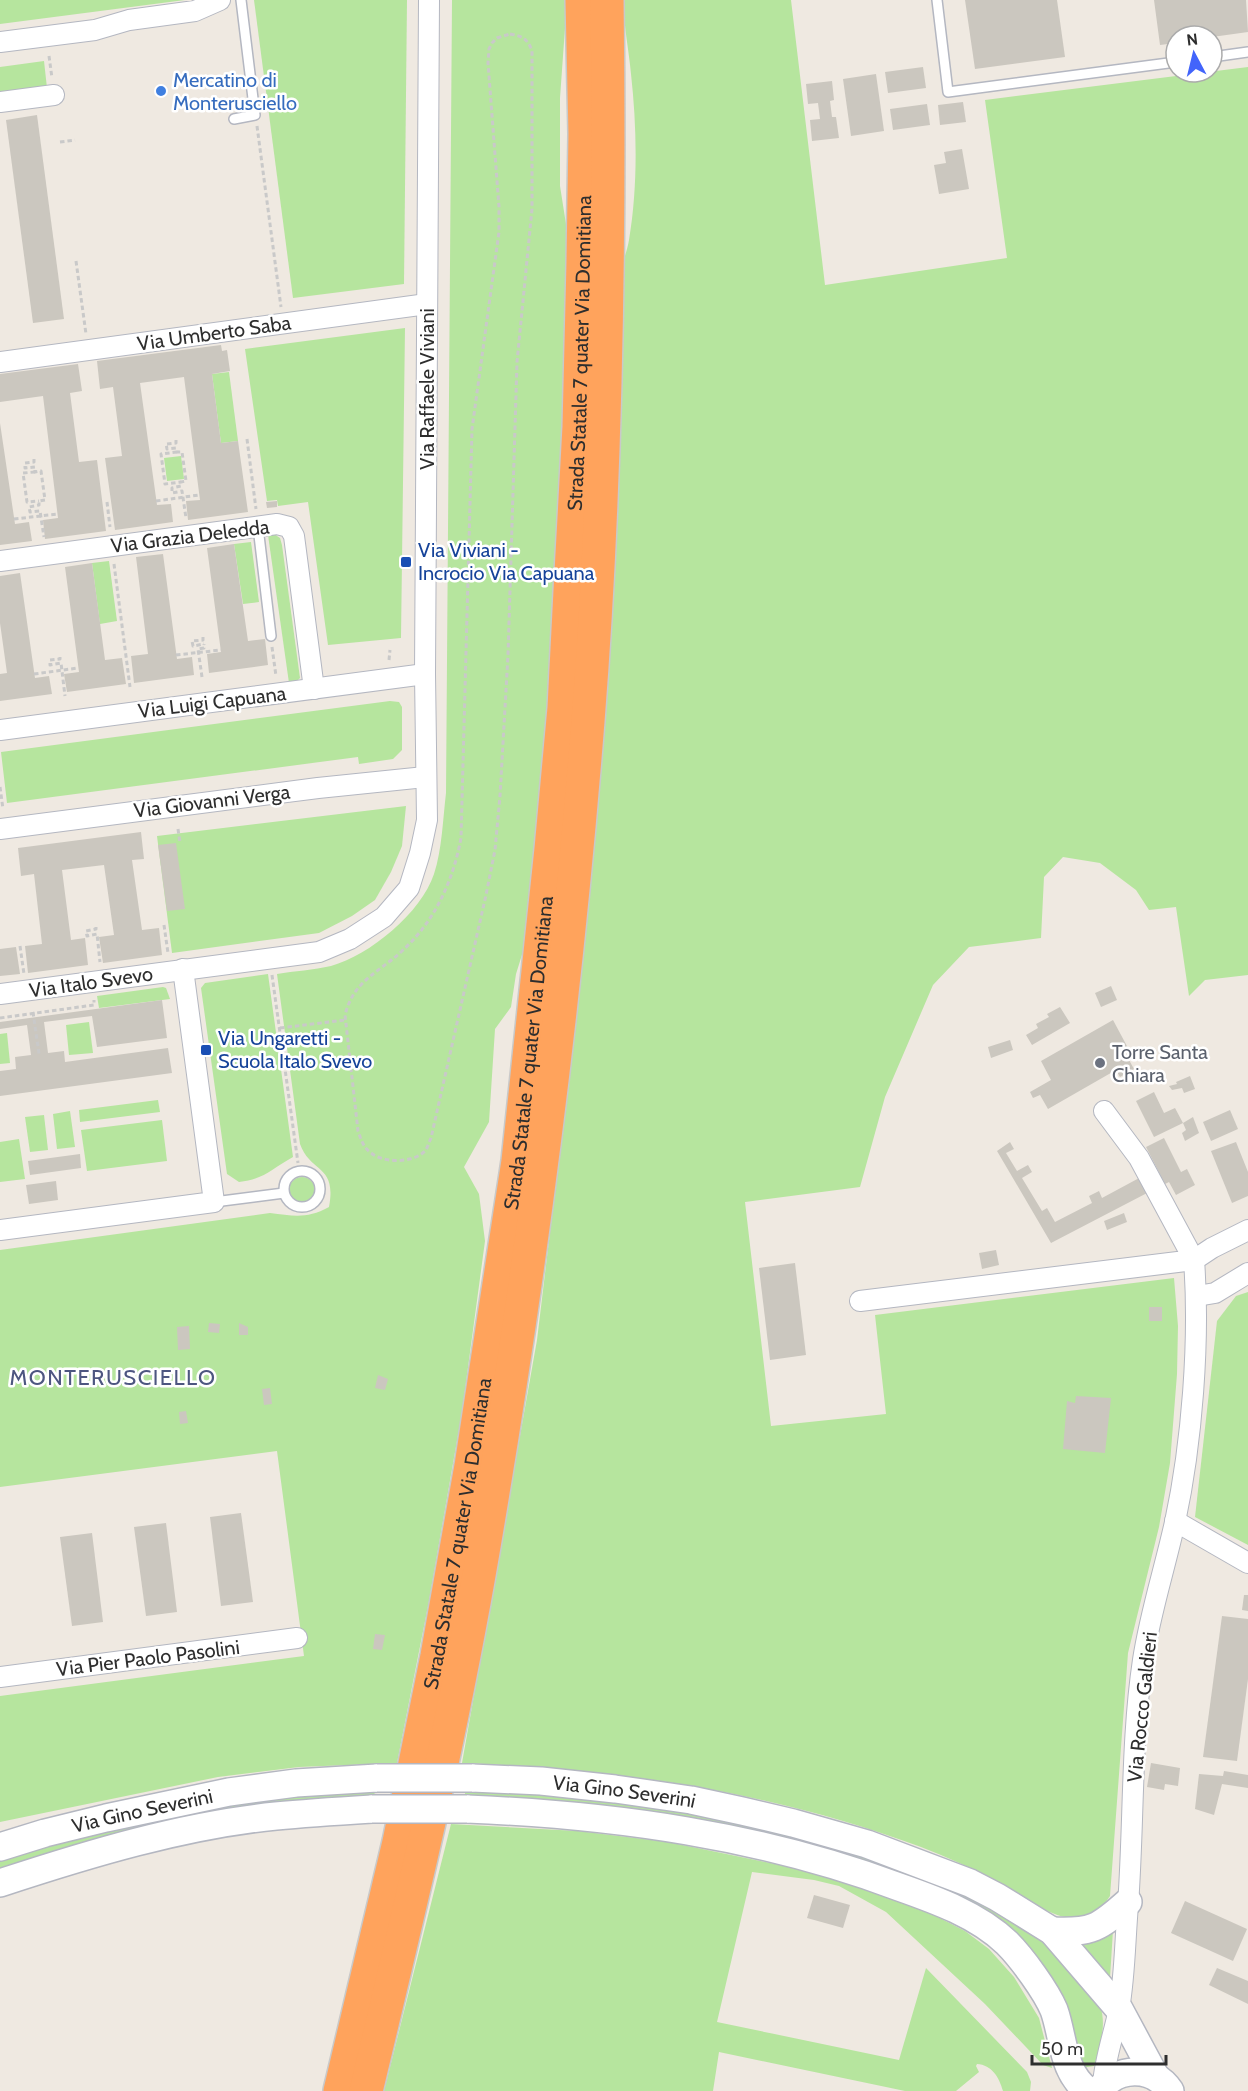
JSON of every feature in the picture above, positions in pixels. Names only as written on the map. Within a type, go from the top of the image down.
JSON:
[{"type":"highway","name":"Strada Statale 7 quater Via Domitiana","points":[[340,2091],[399,1842],[437,1656],[471,1466],[518,1161],[551,849],[568,638],[579,427],[583,263],[585,134],[582,0]]},
{"type":"highway","name":"Strada Statale 7 quater Via Domitiana","points":[[366,2091],[426,1835],[482,1555],[537,1197],[561,1007],[588,716],[602,450],[609,229],[607,0]]},
{"type":"street","points":[[0,42],[95,30],[129,20],[195,11],[220,0]]},
{"type":"street","name":"Via Raffaele Viviani","points":[[425,777],[429,0]]},
{"type":"street","points":[[0,102],[54,95]]},
{"type":"street","name":"Via Umberto Saba","points":[[0,362],[428,304]]},
{"type":"street","name":"Via Grazia Deledda","points":[[0,561],[257,520],[289,527],[293,531],[314,689]]},
{"type":"street","name":"Via Luigi Capuana","points":[[0,730],[425,674]]},
{"type":"street","name":"Via Giovanni Verga","points":[[0,829],[318,788],[425,777]]},
{"type":"street","name":"Via Italo Svevo","points":[[0,994],[176,963],[319,952],[350,939],[384,917],[409,888],[427,820],[425,777]]},
{"type":"street","points":[[0,1230],[214,1202],[176,963]]},
{"type":"street","points":[[1104,1111],[1139,1158],[1194,1260]]},
{"type":"street","points":[[860,1301],[1194,1260],[1248,1230]]},
{"type":"street","name":"Via Rocco Galdieri","points":[[1097,2089],[1105,2068],[1119,2009],[1128,1902],[1136,1732],[1143,1660],[1175,1521],[1188,1439],[1197,1296],[1194,1260]]},
{"type":"street","points":[[1197,1296],[1215,1293],[1248,1273]]},
{"type":"street","points":[[1175,1521],[1248,1563]]},
{"type":"street","name":"Via Pier Paolo Pasolini","points":[[0,1677],[297,1638]]},
{"type":"street","name":"Via Gino Severini","points":[[0,1847],[86,1823],[229,1792],[296,1783],[376,1778],[472,1778],[541,1781],[691,1800],[793,1822],[867,1844],[961,1880],[997,1897],[1052,1931],[1119,2009],[1168,2086]]},
{"type":"street","name":"Via Gino Severini","points":[[12,1880],[100,1853],[220,1825],[275,1816],[372,1809],[467,1809],[596,1817],[716,1835],[776,1848],[834,1865],[933,1899],[971,1918],[1007,1943],[1030,1972],[1053,2008],[1062,2039],[1068,2078],[1081,2086],[1097,2089]]},
{"type":"street","points":[[0,1903],[12,1880]]},
{"type":"street","points":[[1052,1931],[1075,1932],[1094,1928],[1128,1902]]},
{"type":"street","points":[[1097,2089],[1115,2076],[1128,2071],[1142,2072],[1168,2086]]},
{"type":"lane","points":[[234,119],[255,115],[241,0]]},
{"type":"lane","points":[[937,0],[948,92],[1164,64]]},
{"type":"lane","points":[[1224,55],[1248,52]]},
{"type":"lane","points":[[257,520],[271,636]]},
{"type":"lane","points":[[214,1202],[284,1193]]},
{"type":"path","points":[[510,34],[517,35],[530,44],[532,51],[532,209],[517,362],[508,655],[500,796],[495,850],[486,895],[431,1138],[424,1152],[413,1157],[389,1161],[378,1158],[364,1146],[358,1131],[345,1020],[349,1000],[356,988],[400,953],[424,929],[450,880],[459,846],[472,429],[499,232],[488,76],[489,49],[497,38],[510,34]]},
{"type":"path","points":[[49,56],[51,74]]},
{"type":"path","points":[[255,115],[281,308]]},
{"type":"path","points":[[60,142],[75,140]]},
{"type":"path","points":[[76,261],[86,335]]},
{"type":"path","points":[[247,439],[257,520]]},
{"type":"path","points":[[176,440],[176,442],[166,444],[167,449],[177,448],[177,452]]},
{"type":"path","points":[[177,452],[182,452],[186,481],[165,484],[161,454],[177,452]]},
{"type":"path","points":[[34,459],[34,462],[25,463],[25,468],[35,466],[35,472]]},
{"type":"path","points":[[41,471],[45,500],[39,501],[27,502],[24,473],[41,471]]},
{"type":"path","points":[[181,482],[182,486],[172,488],[172,493],[182,491],[187,523]]},
{"type":"path","points":[[156,501],[199,495]]},
{"type":"path","points":[[39,501],[39,505],[29,507],[30,512],[40,511],[44,542]]},
{"type":"path","points":[[107,502],[111,533]]},
{"type":"path","points":[[14,519],[58,514]]},
{"type":"path","points":[[114,558],[130,687]]},
{"type":"path","points":[[271,636],[274,668]]},
{"type":"path","points":[[202,677],[198,649],[204,648],[204,645],[193,646],[192,641],[203,640],[203,637]]},
{"type":"path","points":[[176,655],[221,650]]},
{"type":"path","points":[[60,657],[60,659],[50,660],[50,665],[61,663],[65,696]]},
{"type":"path","points":[[34,674],[78,668]]},
{"type":"path","points":[[0,787],[3,809]]},
{"type":"path","points":[[178,829],[180,843]]},
{"type":"path","points":[[164,925],[176,963]]},
{"type":"path","points":[[96,927],[96,929],[86,931],[87,936],[97,934],[101,966]]},
{"type":"path","points":[[20,946],[24,976]]},
{"type":"path","points":[[272,970],[298,1163]]},
{"type":"path","points":[[0,1018],[94,1005],[93,993]]},
{"type":"path","points":[[34,1014],[39,1054]]},
{"type":"path","points":[[280,1028],[345,1020]]},
{"type":"green space","points":[[0,0],[185,0],[0,24]]},
{"type":"green space","points":[[254,0],[407,0],[404,284],[293,298]]},
{"type":"green space","points":[[452,0],[567,0],[560,98],[560,186],[571,256],[550,690],[530,929],[516,974],[511,1007],[495,1029],[489,1122],[464,1167],[479,1194],[485,1241],[462,1412],[429,1601],[397,1763],[299,1767],[218,1777],[0,1822],[0,1696],[304,1656],[277,1451],[0,1487],[0,1250],[270,1213],[307,1215],[329,1207],[331,1193],[326,1176],[305,1154],[300,1144],[277,974],[331,966],[362,952],[377,942],[406,917],[418,903],[434,874],[439,855],[446,793]]},
{"type":"green space","points":[[624,0],[791,0],[825,285],[1007,258],[985,100],[1164,78],[1164,84],[1224,84],[1224,70],[1248,67],[1248,975],[1205,980],[1189,996],[1176,907],[1149,910],[1136,890],[1100,863],[1063,857],[1044,877],[1041,938],[969,947],[933,985],[885,1097],[860,1187],[745,1202],[771,1426],[886,1414],[875,1315],[1174,1278],[1178,1326],[1177,1374],[1170,1463],[1159,1527],[1128,1653],[1110,1896],[1098,1910],[1084,1917],[1069,1918],[1054,1914],[987,1876],[921,1847],[809,1812],[752,1798],[637,1778],[579,1771],[462,1763],[537,1340],[584,950],[609,594],[618,276],[629,240],[636,157],[630,65]]},
{"type":"green space","points":[[44,61],[47,88],[0,94],[0,67]]},
{"type":"green space","points":[[405,328],[401,638],[328,645],[308,502],[278,506],[277,500],[267,501],[245,349]]},
{"type":"green space","points":[[229,372],[238,441],[221,443],[212,374]]},
{"type":"green space","points":[[181,456],[184,479],[167,481],[164,458]]},
{"type":"green space","points":[[274,534],[280,538],[282,545],[300,678],[296,682],[289,683],[268,535]]},
{"type":"green space","points":[[251,542],[259,602],[243,604],[234,544]]},
{"type":"green space","points":[[109,561],[117,621],[100,624],[92,563]]},
{"type":"green space","points":[[390,701],[399,702],[402,707],[402,750],[393,759],[359,764],[358,757],[7,803],[1,752]]},
{"type":"green space","points":[[406,806],[402,846],[391,872],[375,900],[352,916],[319,933],[172,953],[157,836]]},
{"type":"green space","points":[[268,974],[293,1157],[262,1176],[239,1182],[227,1174],[201,988],[205,983]]},
{"type":"green space","points":[[166,988],[170,999],[99,1008],[97,996]]},
{"type":"green space","points":[[89,1022],[93,1053],[69,1055],[66,1025]]},
{"type":"green space","points":[[7,1033],[10,1063],[0,1064],[0,1034]]},
{"type":"green space","points":[[158,1100],[160,1112],[80,1122],[79,1110]]},
{"type":"green space","points":[[70,1111],[75,1147],[57,1149],[53,1114]]},
{"type":"green space","points":[[44,1115],[48,1150],[30,1152],[25,1117]]},
{"type":"green space","points":[[162,1120],[167,1161],[87,1171],[81,1130]]},
{"type":"green space","points":[[19,1139],[25,1179],[0,1182],[0,1142]]},
{"type":"green space","points":[[302,1177],[311,1181],[315,1190],[311,1199],[302,1203],[293,1199],[289,1190],[293,1181]]},
{"type":"green space","points":[[1248,1292],[1248,1545],[1195,1517],[1217,1321],[1236,1296]]},
{"type":"green space","points":[[375,1788],[374,1799],[0,1873],[0,1860],[19,1853],[163,1815],[292,1795]]},
{"type":"green space","points":[[466,1789],[617,1798],[794,1831],[991,1904],[1048,1944],[1100,2005],[1103,2028],[1094,2066],[1081,2068],[1067,2021],[939,1891],[464,1798]]},
{"type":"green space","points":[[451,1824],[578,1831],[668,1842],[819,1873],[934,1915],[965,1931],[989,1949],[1014,1977],[1039,2018],[1052,2068],[1043,2065],[985,2004],[886,1912],[839,1886],[814,1880],[752,1872],[717,2022],[899,2060],[926,1968],[1027,2072],[1031,2082],[1030,2091],[1003,2091],[991,2069],[977,2064],[979,2072],[956,2091],[905,2091],[719,2052],[713,2091],[384,2091]]},
{"type":"green space","points":[[1113,1930],[1110,1978],[1108,1980],[1079,1941]]},
{"type":"building","points":[[965,0],[1057,0],[1065,57],[975,69]]},
{"type":"building","points":[[1154,0],[1246,0],[1248,32],[1224,35],[1224,24],[1164,24],[1164,44],[1160,45]]},
{"type":"building","points":[[923,67],[926,88],[888,93],[885,72]]},
{"type":"building","points":[[876,74],[884,131],[851,136],[843,79]]},
{"type":"building","points":[[832,81],[834,100],[830,101],[832,117],[836,117],[839,138],[812,141],[810,120],[820,119],[818,103],[808,104],[806,84]]},
{"type":"building","points":[[963,102],[966,122],[940,125],[938,105]]},
{"type":"building","points":[[927,104],[930,125],[893,130],[890,109]]},
{"type":"building","points":[[37,115],[64,319],[33,323],[6,120]]},
{"type":"building","points":[[962,149],[969,189],[939,194],[934,165],[946,163],[944,152]]},
{"type":"building","points":[[221,345],[222,351],[227,350],[230,371],[212,374],[221,443],[238,441],[248,512],[188,520],[186,501],[200,500],[184,377],[140,383],[157,505],[171,504],[173,522],[115,530],[105,458],[122,456],[113,387],[100,389],[97,361]]},
{"type":"building","points":[[78,364],[82,391],[70,393],[79,462],[97,460],[106,531],[45,539],[43,520],[58,518],[43,396],[0,402],[0,374]]},
{"type":"building","points":[[0,423],[15,524],[29,522],[32,541],[0,545]]},
{"type":"building","points":[[277,501],[277,507],[267,508],[266,502]]},
{"type":"building","points":[[234,544],[248,641],[265,639],[268,665],[209,673],[207,654],[221,652],[207,548]]},
{"type":"building","points":[[163,554],[177,659],[192,657],[194,675],[134,683],[131,656],[148,654],[136,557]]},
{"type":"building","points":[[92,563],[105,660],[122,658],[126,684],[67,692],[64,674],[79,672],[65,567]]},
{"type":"building","points":[[20,573],[35,678],[49,676],[52,694],[0,701],[0,674],[7,673],[0,623],[0,576]]},
{"type":"building","points":[[141,832],[144,859],[132,860],[142,930],[159,928],[162,955],[103,963],[99,937],[114,935],[104,865],[62,870],[71,940],[85,938],[88,965],[28,973],[25,946],[42,944],[34,874],[21,876],[18,848]]},
{"type":"building","points":[[176,843],[185,909],[167,911],[158,845]]},
{"type":"building","points":[[16,947],[20,974],[0,976],[0,949]]},
{"type":"building","points":[[1111,986],[1117,1000],[1101,1007],[1095,993]]},
{"type":"building","points":[[162,1000],[167,1038],[97,1047],[92,1016],[44,1022],[48,1053],[64,1051],[65,1062],[168,1048],[172,1073],[0,1096],[0,1071],[16,1069],[15,1057],[31,1055],[27,1025],[0,1029],[0,1022]]},
{"type":"building","points":[[1060,1007],[1070,1023],[1032,1045],[1026,1035],[1038,1028],[1036,1024],[1049,1017],[1047,1014]]},
{"type":"building","points":[[1113,1020],[1128,1048],[1124,1051],[1134,1069],[1120,1077],[1116,1070],[1048,1109],[1040,1095],[1033,1098],[1030,1092],[1051,1080],[1041,1061]]},
{"type":"building","points":[[1010,1040],[1013,1050],[991,1058],[988,1047]]},
{"type":"building","points":[[1190,1076],[1195,1089],[1184,1093],[1182,1088],[1172,1090],[1169,1086],[1177,1084],[1176,1082]]},
{"type":"building","points":[[1154,1092],[1164,1113],[1175,1108],[1183,1123],[1154,1137],[1136,1101]]},
{"type":"building","points":[[1230,1110],[1238,1129],[1211,1141],[1203,1122]]},
{"type":"building","points":[[1193,1117],[1199,1133],[1185,1141],[1182,1133],[1186,1130],[1183,1123]]},
{"type":"building","points":[[1164,1138],[1181,1172],[1187,1169],[1195,1185],[1176,1195],[1169,1182],[1165,1184],[1146,1147]]},
{"type":"building","points":[[1010,1142],[1014,1149],[1006,1153],[1017,1171],[1028,1165],[1032,1172],[1022,1178],[1042,1211],[1047,1208],[1055,1222],[1092,1203],[1089,1196],[1099,1191],[1102,1198],[1141,1177],[1149,1192],[1051,1243],[997,1151]]},
{"type":"building","points":[[1236,1142],[1248,1172],[1248,1196],[1232,1203],[1211,1151]]},
{"type":"building","points":[[80,1154],[81,1168],[30,1175],[28,1161]]},
{"type":"building","points":[[56,1181],[58,1200],[29,1204],[26,1185]]},
{"type":"building","points":[[1124,1213],[1127,1222],[1107,1230],[1104,1221]]},
{"type":"building","points":[[996,1250],[999,1265],[982,1269],[979,1253]]},
{"type":"building","points":[[795,1263],[806,1355],[770,1360],[759,1268]]},
{"type":"building","points":[[1149,1307],[1162,1307],[1162,1321],[1149,1321]]},
{"type":"building","points":[[209,1323],[220,1324],[219,1333],[208,1332]]},
{"type":"building","points":[[239,1323],[248,1327],[248,1335],[239,1335]]},
{"type":"building","points":[[189,1326],[190,1349],[178,1350],[177,1327]]},
{"type":"building","points":[[378,1375],[388,1379],[385,1390],[375,1388]]},
{"type":"building","points":[[270,1388],[272,1404],[264,1405],[262,1389]]},
{"type":"building","points":[[1076,1396],[1111,1398],[1105,1453],[1063,1449],[1067,1401],[1075,1403]]},
{"type":"building","points":[[186,1411],[188,1423],[180,1424],[179,1412]]},
{"type":"building","points":[[241,1513],[253,1602],[221,1606],[210,1517]]},
{"type":"building","points":[[166,1523],[177,1612],[146,1616],[134,1527]]},
{"type":"building","points":[[92,1533],[103,1622],[72,1626],[60,1537]]},
{"type":"building","points":[[1244,1595],[1248,1595],[1248,1611],[1242,1610]]},
{"type":"building","points":[[1222,1616],[1248,1619],[1248,1679],[1237,1761],[1203,1757]]},
{"type":"building","points":[[375,1634],[385,1635],[382,1650],[373,1649]]},
{"type":"building","points":[[1151,1763],[1180,1768],[1178,1786],[1165,1784],[1164,1790],[1147,1787]]},
{"type":"building","points":[[1224,1771],[1248,1775],[1248,1788],[1222,1784],[1214,1815],[1195,1809],[1199,1774],[1223,1776]]},
{"type":"building","points":[[814,1895],[850,1905],[843,1928],[807,1918]]},
{"type":"building","points":[[1185,1901],[1247,1929],[1233,1961],[1171,1933]]},
{"type":"building","points":[[1217,1968],[1248,1981],[1248,2004],[1209,1985]]},
{"type":"place","name":"Mercatino di Monterusciello","points":[[161,91]]},
{"type":"place","name":"Via Viviani - Incrocio Via Capuana","points":[[406,562]]},
{"type":"place","name":"Via Ungaretti - Scuola Italo Svevo","points":[[206,1050]]},
{"type":"place","name":"Torre Santa Chiara","points":[[1100,1063]]},
{"type":"district","name":"MONTERUSCIELLO","points":[[113,1377]]}]
